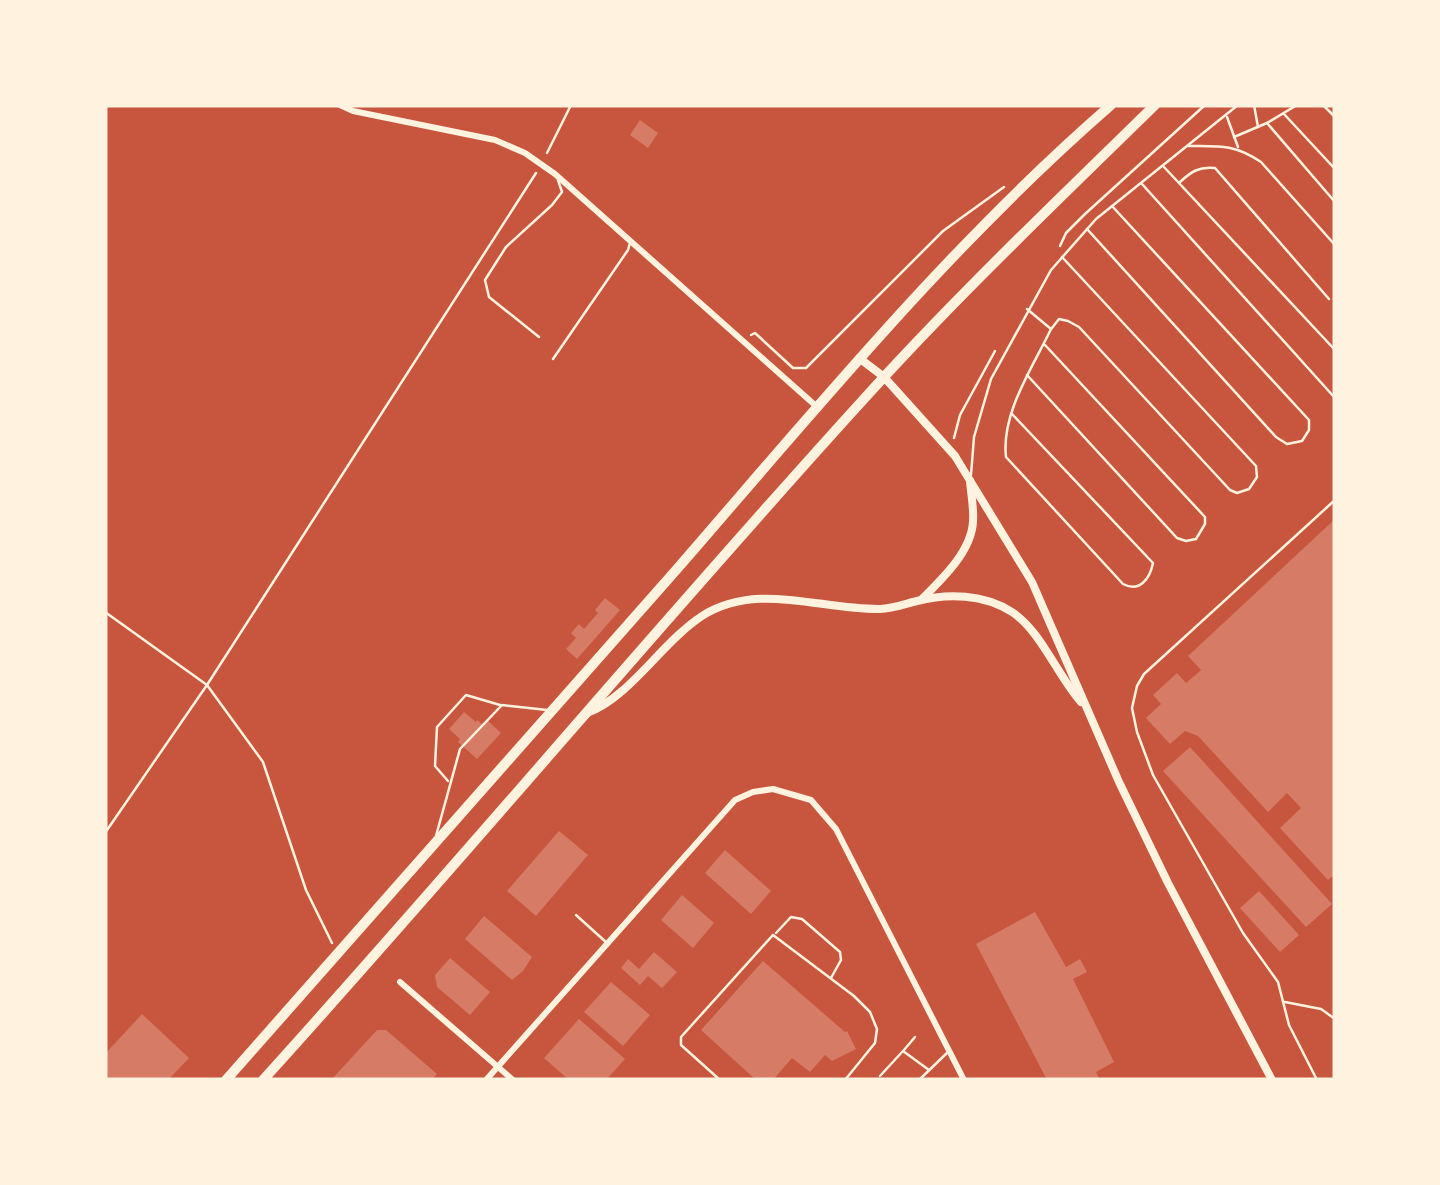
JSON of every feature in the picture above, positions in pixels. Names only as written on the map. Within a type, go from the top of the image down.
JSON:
[{"type":"main road","points":[[226,1080],[434,848],[859,358],[1019,189],[1111,105]]},
{"type":"main road","points":[[263,1080],[884,377],[982,274],[1155,105]]},
{"type":"street","points":[[340,105],[495,140],[525,153],[555,174],[816,406]]},
{"type":"street","points":[[859,358],[884,377],[955,456],[1032,582],[1119,782],[1272,1080]]},
{"type":"street","points":[[922,599],[963,551],[974,525],[970,479]]},
{"type":"street","points":[[586,713],[605,706],[677,635],[704,615],[734,601],[782,598],[885,610],[922,599],[982,598],[1013,612],[1040,640],[1064,683],[1086,707]]},
{"type":"street","points":[[486,1080],[736,800],[773,789],[811,800],[836,829],[962,1079]]},
{"type":"street","points":[[400,982],[513,1080]]},
{"type":"lane","points":[[970,479],[974,437],[990,379],[1051,270],[1112,206],[1238,105]]},
{"type":"lane","points":[[1254,105],[1258,127]]},
{"type":"lane","points":[[1234,137],[1296,105]]},
{"type":"lane","points":[[1323,105],[1335,117]]},
{"type":"lane","points":[[1284,114],[1335,169]]},
{"type":"lane","points":[[1226,116],[1239,149]]},
{"type":"lane","points":[[1267,123],[1335,202]]},
{"type":"lane","points":[[1187,146],[1239,149],[1260,162],[1335,245]]},
{"type":"lane","points":[[1163,166],[1335,350]]},
{"type":"lane","points":[[1179,183],[1204,166],[1215,168],[1329,299]]},
{"type":"lane","points":[[539,337],[489,297],[485,280],[506,247],[562,192],[555,174]]},
{"type":"lane","points":[[1141,183],[1335,398]]},
{"type":"lane","points":[[1087,229],[1276,437],[1287,444],[1302,441],[1310,420],[1112,206]]},
{"type":"lane","points":[[553,359],[631,241]]},
{"type":"lane","points":[[1012,414],[1153,563],[1147,580],[1130,588],[1006,457],[1012,414],[1021,386],[1051,329],[1060,320],[1079,327],[1230,490],[1237,494],[1257,477],[1256,466],[1062,257]]},
{"type":"lane","points":[[1028,310],[1051,329]]},
{"type":"lane","points":[[1027,375],[1177,538],[1196,539],[1205,517],[1044,344]]},
{"type":"lane","points":[[1317,1080],[1289,1024],[1273,972],[1243,932],[1153,775],[1137,732],[1132,702],[1144,674],[1335,500]]},
{"type":"lane","points":[[450,783],[435,766],[437,727],[466,695],[502,705],[554,711]]},
{"type":"lane","points":[[434,848],[460,750],[502,705]]},
{"type":"lane","points":[[576,915],[608,944]]},
{"type":"lane","points":[[720,1080],[681,1044],[681,1037],[791,917],[802,919],[840,952],[841,960],[830,979]]},
{"type":"lane","points":[[773,935],[870,1012],[877,1029],[875,1043],[845,1080]]},
{"type":"lane","points":[[1284,1002],[1320,1010],[1335,1019]]},
{"type":"lane","points":[[880,1076],[916,1037]]},
{"type":"lane","points":[[920,1080],[949,1050]]},
{"type":"lane","points":[[903,1051],[929,1070]]},
{"type":"path","points":[[542,164],[570,105]]},
{"type":"path","points":[[105,832],[207,685],[535,176],[543,175]]},
{"type":"path","points":[[741,340],[755,333],[793,368],[806,368],[944,231],[1009,182]]},
{"type":"path","points":[[105,612],[207,685],[264,762],[306,890],[337,954]]},
{"type":"building","points":[[640,120],[658,133],[648,148],[630,135]]},
{"type":"building","points":[[1335,519],[1335,874],[1328,880],[1280,828],[1301,808],[1287,793],[1268,812],[1198,736],[1185,731],[1170,744],[1146,718],[1161,704],[1153,695],[1177,673],[1186,683],[1201,670],[1188,656]]},
{"type":"building","points":[[605,598],[620,610],[577,659],[566,649],[576,638],[571,633],[579,624],[584,629]]},
{"type":"building","points":[[464,712],[483,725],[487,720],[501,733],[477,759],[449,729]]},
{"type":"building","points":[[1190,747],[1332,904],[1306,927],[1163,771]]},
{"type":"building","points":[[559,831],[588,855],[536,916],[507,891]]},
{"type":"building","points":[[725,850],[771,891],[751,914],[705,873]]},
{"type":"building","points":[[1259,891],[1299,935],[1280,952],[1240,908]]},
{"type":"building","points":[[682,895],[714,923],[693,948],[661,920]]},
{"type":"building","points":[[1035,912],[1066,967],[1080,959],[1087,972],[1073,979],[1114,1062],[1096,1072],[1100,1080],[1047,1080],[976,944]]},
{"type":"building","points":[[484,916],[532,957],[512,980],[465,939]]},
{"type":"building","points":[[654,952],[677,972],[662,988],[648,976],[640,985],[621,968],[628,959],[639,969]]},
{"type":"building","points":[[450,958],[490,992],[470,1015],[437,987],[435,975]]},
{"type":"building","points":[[763,961],[847,1031],[856,1049],[832,1061],[825,1055],[810,1072],[792,1058],[773,1080],[756,1080],[701,1030]]},
{"type":"building","points":[[611,982],[650,1015],[623,1046],[584,1012]]},
{"type":"building","points":[[142,1014],[189,1058],[168,1080],[105,1080],[105,1054]]},
{"type":"building","points":[[579,1019],[625,1059],[606,1080],[569,1080],[544,1058]]},
{"type":"building","points":[[377,1030],[386,1030],[437,1074],[432,1080],[331,1080]]}]
